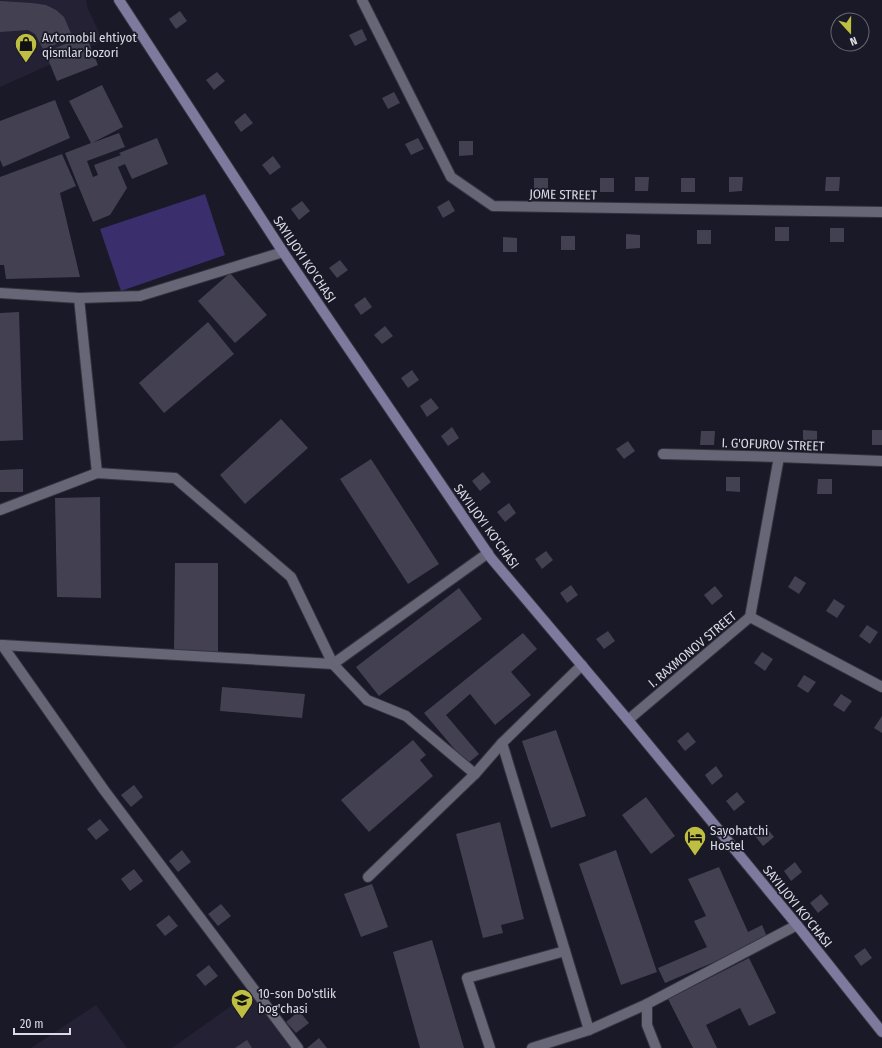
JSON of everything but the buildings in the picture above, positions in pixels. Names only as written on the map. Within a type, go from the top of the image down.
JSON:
[{"type":"main road","name":"SAYILJOYI KO'CHASI","points":[[119,0],[284,252],[488,553],[797,925],[882,1032]]},
{"type":"street","name":"JOME STREET","points":[[362,0],[451,177],[493,206],[882,212]]},
{"type":"street","points":[[0,293],[79,298],[140,296],[284,252]]},
{"type":"street","points":[[79,298],[97,473]]},
{"type":"street","name":"I. G'OFUROV STREET","points":[[663,454],[882,461]]},
{"type":"street","points":[[750,617],[779,457]]},
{"type":"street","points":[[0,510],[97,473],[175,478],[291,577],[333,664],[367,700],[406,716],[475,774]]},
{"type":"street","points":[[1,643],[333,664],[488,553]]},
{"type":"street","name":"I. RAXMONOV STREET","points":[[628,720],[750,617],[882,687]]},
{"type":"street","points":[[1,643],[104,790],[298,1048]]},
{"type":"street","points":[[368,877],[475,774],[502,744],[582,665]]},
{"type":"street","points":[[502,744],[589,1030]]},
{"type":"street","points":[[532,1048],[589,1030],[646,1004],[797,925]]},
{"type":"street","points":[[490,1048],[467,978],[566,951]]},
{"type":"street","points":[[646,1004],[646,1025],[656,1048]]},
{"type":"shaded area","name":"Avtomobil ehtiyot qismlar bozori","points":[[0,0],[86,0],[88,9],[103,41],[0,87]]},
{"type":"shaded area","points":[[205,194],[225,255],[121,291],[100,229]]},
{"type":"shaded area","name":"10-son Do'stlik bog'chasi","points":[[252,991],[294,1048],[172,1048]]},
{"type":"shaded area","points":[[96,1005],[127,1048],[31,1048]]},
{"type":"place","name":"Avtomobil ehtiyot qismlar bozori","points":[[26,64]]},
{"type":"place","name":"Sayohatchi Hostel","points":[[695,856]]},
{"type":"place","name":"10-son Do'stlik bog'chasi","points":[[242,1020]]}]
